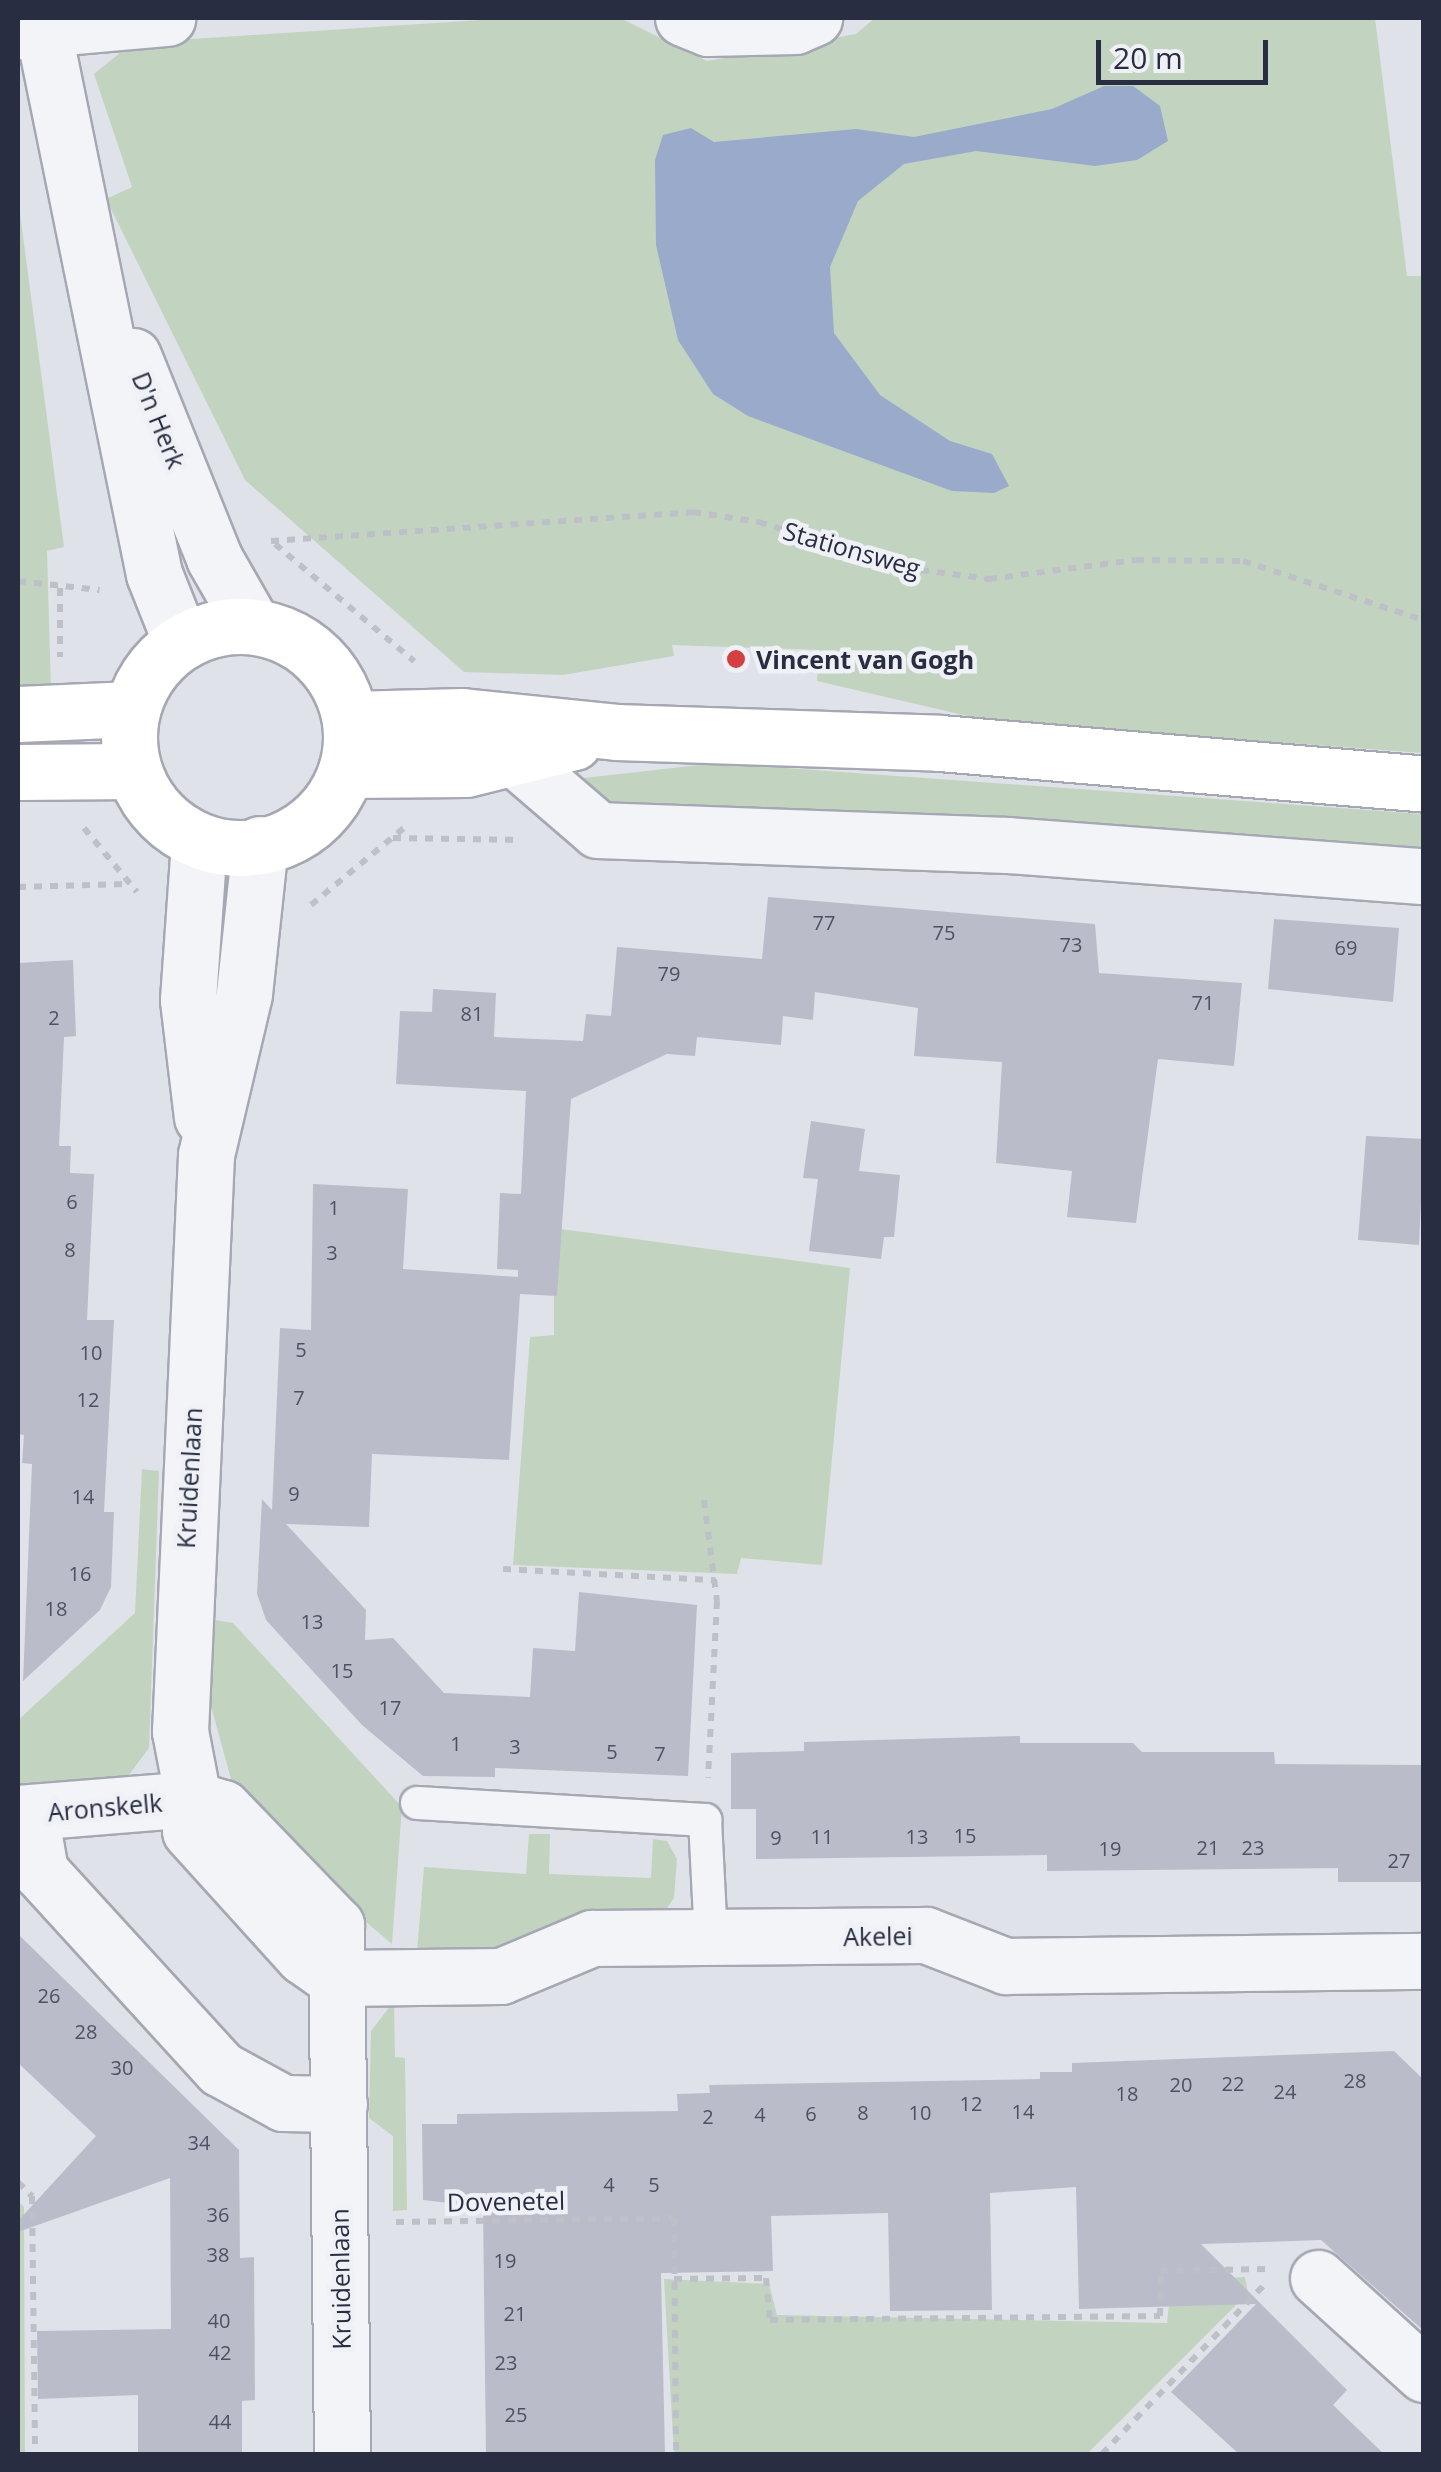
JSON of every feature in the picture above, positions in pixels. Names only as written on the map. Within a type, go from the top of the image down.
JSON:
[{"type":"main road","points":[[253,626],[306,647],[327,666],[348,745],[307,825],[260,844],[200,842],[162,816],[132,771],[132,709],[142,682],[180,642],[253,626]]},
{"type":"main road","points":[[18,714],[132,709]]},
{"type":"main road","points":[[348,745],[462,716],[616,732],[940,744],[1424,784]]},
{"type":"main road","points":[[348,745],[466,769],[616,732]]},
{"type":"main road","points":[[18,772],[132,771]]},
{"type":"street","name":"D'n Herk","points":[[167,18],[30,30],[75,209],[154,574],[180,642]]},
{"type":"street","points":[[683,18],[708,28],[795,26],[814,18]]},
{"type":"street","name":"D'n Herk","points":[[75,209],[214,558],[253,626]]},
{"type":"street","points":[[512,756],[598,830],[1008,845],[1424,876]]},
{"type":"street","name":"Kruidenlaan","points":[[200,842],[188,1000],[206,1155],[180,1713],[193,1799],[223,1808],[336,1926],[342,2454]]},
{"type":"street","name":"Kruidenlaan","points":[[206,1155],[244,994],[260,844]]},
{"type":"street","name":"Aronskelk","points":[[24,1814],[193,1799]]},
{"type":"street","points":[[24,1814],[40,1871],[221,2068],[283,2103],[339,2104]]},
{"type":"street","name":"Akelei","points":[[335,1978],[501,1976],[592,1938],[926,1935],[1006,1966],[1424,1961]]},
{"type":"street","points":[[1318,2278],[1424,2374]]},
{"type":"lane","points":[[416,1803],[706,1820],[711,1938]]},
{"type":"path","name":"Stationsweg","points":[[272,541],[694,512],[759,522],[905,568],[989,579],[1136,560],[1244,561],[1424,620]]},
{"type":"path","points":[[18,581],[60,588]]},
{"type":"path","points":[[392,838],[532,840],[598,830]]},
{"type":"path","points":[[18,887],[128,884]]},
{"type":"path","points":[[704,1500],[716,1580],[706,1820]]},
{"type":"path","points":[[502,1569],[716,1580]]},
{"type":"path","points":[[18,2182],[32,2196],[34,2454]]},
{"type":"path","name":"Dovenetel","points":[[339,2222],[674,2218],[674,2279]]},
{"type":"path","points":[[676,2454],[674,2279],[766,2278],[770,2320],[1160,2316],[1162,2271],[1279,2269],[1102,2454]]},
{"type":"green space","points":[[511,18],[620,18],[707,61],[856,34],[875,18],[1375,18],[1407,276],[1423,276],[1423,753],[989,721],[817,681],[819,650],[672,645],[674,656],[563,675],[464,672],[245,480],[106,199],[132,187],[94,74],[132,43]]},
{"type":"green space","points":[[18,198],[64,547],[47,551],[51,691],[18,690]]},
{"type":"green space","points":[[717,763],[1423,814],[1423,853],[916,814],[641,810],[605,802],[575,779]]},
{"type":"green space","points":[[554,1228],[850,1268],[822,1565],[741,1558],[737,1574],[513,1565],[530,1337],[554,1335]]},
{"type":"green space","points":[[142,1469],[159,1471],[149,1748],[125,1780],[18,1788],[18,1720],[135,1613]]},
{"type":"green space","points":[[215,1620],[233,1623],[402,1807],[392,1944],[366,1922],[356,1924],[231,1779],[209,1699]]},
{"type":"green space","points":[[529,1834],[550,1834],[549,1874],[651,1878],[653,1839],[667,1841],[677,1859],[674,1898],[665,1911],[514,1948],[417,1952],[424,1867],[526,1874]]},
{"type":"green space","points":[[394,2001],[395,2057],[405,2058],[407,2210],[393,2211],[393,2136],[369,2118],[371,2031]]},
{"type":"green space","points":[[18,2201],[24,2207],[25,2454],[18,2454]]},
{"type":"green space","points":[[1245,2277],[1248,2293],[1087,2454],[674,2454],[664,2279],[769,2284],[777,2315],[1167,2323],[1171,2283]]},
{"type":"water","points":[[1104,86],[1133,86],[1160,106],[1168,141],[1137,160],[1095,166],[976,151],[904,164],[858,201],[830,267],[834,333],[880,395],[950,441],[992,454],[1009,486],[994,493],[952,491],[748,416],[713,394],[678,340],[656,245],[655,160],[663,135],[691,128],[714,142],[856,129],[914,137],[1052,109]]},
{"type":"building","points":[[768,897],[1095,924],[1099,973],[1242,983],[1234,1066],[1158,1059],[1136,1223],[1067,1217],[1072,1171],[996,1163],[1002,1062],[914,1056],[918,1008],[815,992],[813,1020],[783,1016],[781,1045],[697,1037],[695,1056],[667,1054],[571,1099],[557,1296],[520,1294],[509,1460],[372,1454],[369,1527],[286,1524],[366,1610],[365,1640],[393,1638],[444,1693],[530,1697],[533,1648],[575,1651],[579,1592],[697,1605],[688,1776],[495,1768],[495,1777],[423,1776],[362,1725],[266,1620],[257,1594],[262,1499],[272,1510],[280,1328],[311,1330],[313,1184],[408,1189],[403,1269],[518,1277],[518,1270],[497,1269],[500,1193],[521,1194],[526,1091],[396,1084],[400,1011],[432,1012],[433,989],[496,993],[494,1037],[583,1041],[586,1014],[611,1016],[617,947],[762,959]]},
{"type":"building","points":[[1274,919],[1399,928],[1393,1002],[1268,989]]},
{"type":"building","points":[[73,960],[76,1036],[64,1037],[59,1146],[71,1146],[70,1173],[94,1174],[87,1320],[114,1320],[104,1512],[114,1512],[111,1587],[100,1610],[23,1681],[32,1464],[22,1463],[24,1435],[18,1434],[18,963]]},
{"type":"building","points":[[811,1121],[865,1129],[859,1171],[900,1175],[894,1237],[884,1237],[881,1259],[809,1251],[818,1179],[803,1178]]},
{"type":"building","points":[[1366,1136],[1424,1139],[1419,1245],[1358,1240]]},
{"type":"building","points":[[1020,1736],[1020,1743],[1133,1743],[1142,1752],[1274,1752],[1275,1764],[1424,1765],[1424,1882],[1338,1882],[1338,1868],[1047,1871],[1047,1855],[756,1859],[756,1809],[731,1809],[731,1753],[804,1751],[804,1742]]},
{"type":"building","points":[[18,1934],[239,2150],[240,2258],[254,2257],[255,2400],[242,2401],[242,2454],[138,2454],[138,2395],[38,2399],[37,2331],[171,2329],[170,2178],[18,2232],[18,2221],[96,2136],[18,2063]]},
{"type":"building","points":[[1394,2051],[1424,2080],[1424,2331],[1321,2240],[1201,2244],[1347,2390],[1333,2405],[1384,2454],[1239,2454],[1171,2392],[1256,2304],[1079,2309],[1076,2187],[990,2193],[992,2310],[890,2311],[888,2213],[771,2216],[773,2271],[661,2273],[665,2454],[486,2454],[483,2207],[423,2200],[422,2124],[457,2124],[457,2114],[678,2111],[677,2094],[710,2093],[709,2085],[1040,2079],[1040,2072],[1072,2072],[1072,2063]]},
{"type":"place","name":"Vincent van Gogh","points":[[736,659]]}]
